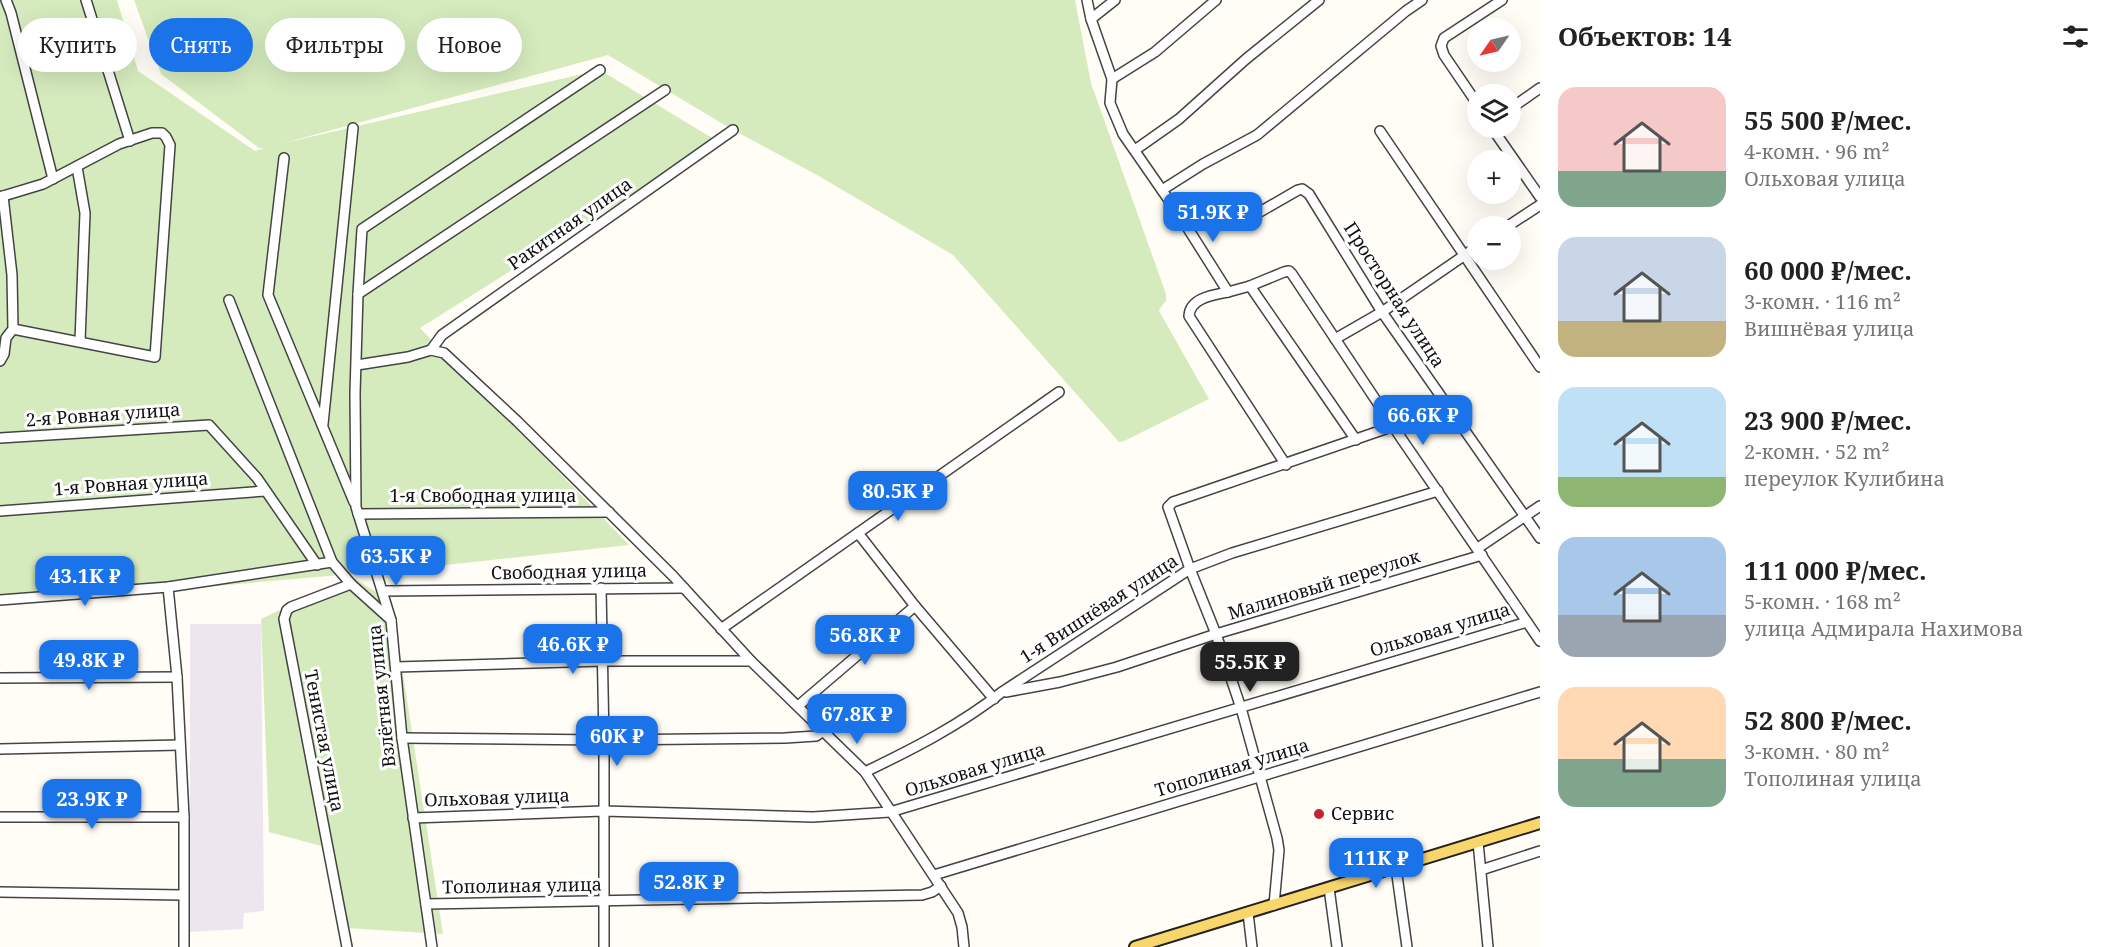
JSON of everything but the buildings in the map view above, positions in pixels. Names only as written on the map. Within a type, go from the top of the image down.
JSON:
[{"type":"main road","points":[[1135,947],[1540,824]]},
{"type":"street","points":[[6,0],[52,179]]},
{"type":"street","points":[[86,0],[130,141]]},
{"type":"street","points":[[1087,0],[1091,20],[1112,79],[1110,103],[1123,134],[1228,292]]},
{"type":"street","points":[[1091,20],[1115,0]]},
{"type":"street","points":[[1112,79],[1155,52],[1216,0]]},
{"type":"street","points":[[1135,150],[1179,119],[1212,87],[1319,0]]},
{"type":"street","points":[[1162,190],[1203,164],[1257,135],[1422,0]]},
{"type":"street","points":[[1467,89],[1444,55],[1441,46],[1444,38],[1502,0]]},
{"type":"street","name":"Взлётная улица","points":[[432,947],[402,738],[391,620],[357,510],[355,393],[362,229],[600,70]]},
{"type":"street","points":[[1521,101],[1540,88]]},
{"type":"street","points":[[358,294],[665,90]]},
{"type":"street","points":[[323,426],[353,128]]},
{"type":"street","name":"Ракитная улица","points":[[431,350],[441,335],[733,130]]},
{"type":"street","points":[[1380,131],[1540,367]]},
{"type":"street","points":[[0,361],[4,354],[6,338],[13,329],[12,275],[2,197],[52,179],[119,144],[162,133],[170,145],[155,357],[13,329]]},
{"type":"street","points":[[1499,138],[1540,197]]},
{"type":"street","points":[[284,158],[268,295],[357,510]]},
{"type":"street","points":[[77,167],[85,213],[80,341]]},
{"type":"street","name":"Просторная улица","points":[[1251,217],[1302,189],[1309,194],[1382,312],[1540,538]]},
{"type":"street","points":[[1521,217],[1540,205]]},
{"type":"street","points":[[1335,339],[1382,312],[1467,253]]},
{"type":"street","points":[[1286,465],[1188,316],[1191,308],[1202,299],[1250,286],[1288,271],[1540,641]]},
{"type":"street","points":[[1250,286],[1356,440]]},
{"type":"street","points":[[229,300],[332,562],[351,584],[391,620]]},
{"type":"street","points":[[357,365],[408,357],[431,350],[447,355],[517,421],[684,588],[750,661],[866,772],[958,913],[964,944]]},
{"type":"street","points":[[722,629],[1059,392]]},
{"type":"street","name":"2-я Ровная улица","points":[[0,438],[209,425],[265,490]]},
{"type":"street","points":[[1274,905],[1279,850],[1277,838],[1241,708],[1216,634],[1168,510],[1169,505],[1394,426]]},
{"type":"street","points":[[265,490],[317,565]]},
{"type":"street","name":"1-я Ровная улица","points":[[0,511],[265,490]]},
{"type":"street","name":"1-я Вишнёвая улица","points":[[866,772],[920,746],[973,714],[1002,692],[1190,569],[1233,553],[1438,491]]},
{"type":"street","name":"Малиновый переулок","points":[[1002,692],[1060,682],[1117,667],[1480,552],[1540,506]]},
{"type":"street","name":"1-я Свободная улица","points":[[357,510],[609,512]]},
{"type":"street","points":[[858,533],[915,606],[994,699]]},
{"type":"street","points":[[0,600],[168,587],[332,562]]},
{"type":"street","name":"Тенистая улица","points":[[347,947],[284,619],[287,610],[291,607],[351,584]]},
{"type":"street","points":[[168,587],[177,677],[184,817],[183,947]]},
{"type":"street","points":[[601,588],[604,947]]},
{"type":"street","name":"Свободная улица","points":[[383,591],[684,588]]},
{"type":"street","points":[[798,706],[915,606]]},
{"type":"street","name":"Ольховая улица","points":[[413,818],[603,811],[813,816],[890,812],[1527,622]]},
{"type":"street","points":[[396,667],[602,661],[750,661]]},
{"type":"street","points":[[0,678],[177,677]]},
{"type":"street","name":"Тополиная улица","points":[[934,875],[1540,692]]},
{"type":"street","points":[[402,738],[604,740],[785,738],[816,736],[823,730]]},
{"type":"street","points":[[0,748],[180,745]]},
{"type":"street","points":[[0,817],[184,817]]},
{"type":"street","points":[[1478,842],[1488,947]]},
{"type":"street","points":[[1481,870],[1540,851]]},
{"type":"street","points":[[1396,868],[1407,947]]},
{"type":"street","name":"Тополиная улица","points":[[426,904],[922,895],[941,886]]},
{"type":"street","points":[[1329,888],[1337,947]]},
{"type":"street","points":[[0,892],[182,895]]},
{"type":"street","points":[[1248,913],[1252,947]]},
{"type":"shaded area","points":[[190,624],[261,624],[264,911],[244,913],[243,929],[190,932]]},
{"type":"green space","points":[[0,0],[117,0],[122,18],[18,18],[18,72],[137,72],[137,68],[138,71],[255,151],[264,148],[259,148],[160,72],[253,72],[253,18],[149,18],[149,41],[134,0],[1075,0],[1091,83],[1166,294],[1166,301],[1159,311],[1209,399],[1119,442],[953,255],[817,175],[733,130],[608,55],[284,143],[600,70],[717,141],[420,328],[629,545],[408,569],[0,605]]},
{"type":"green space","points":[[351,576],[392,602],[443,934],[346,928],[333,849],[269,832],[261,619]]},
{"type":"place","name":"Сервис","points":[[1319,814]]}]
